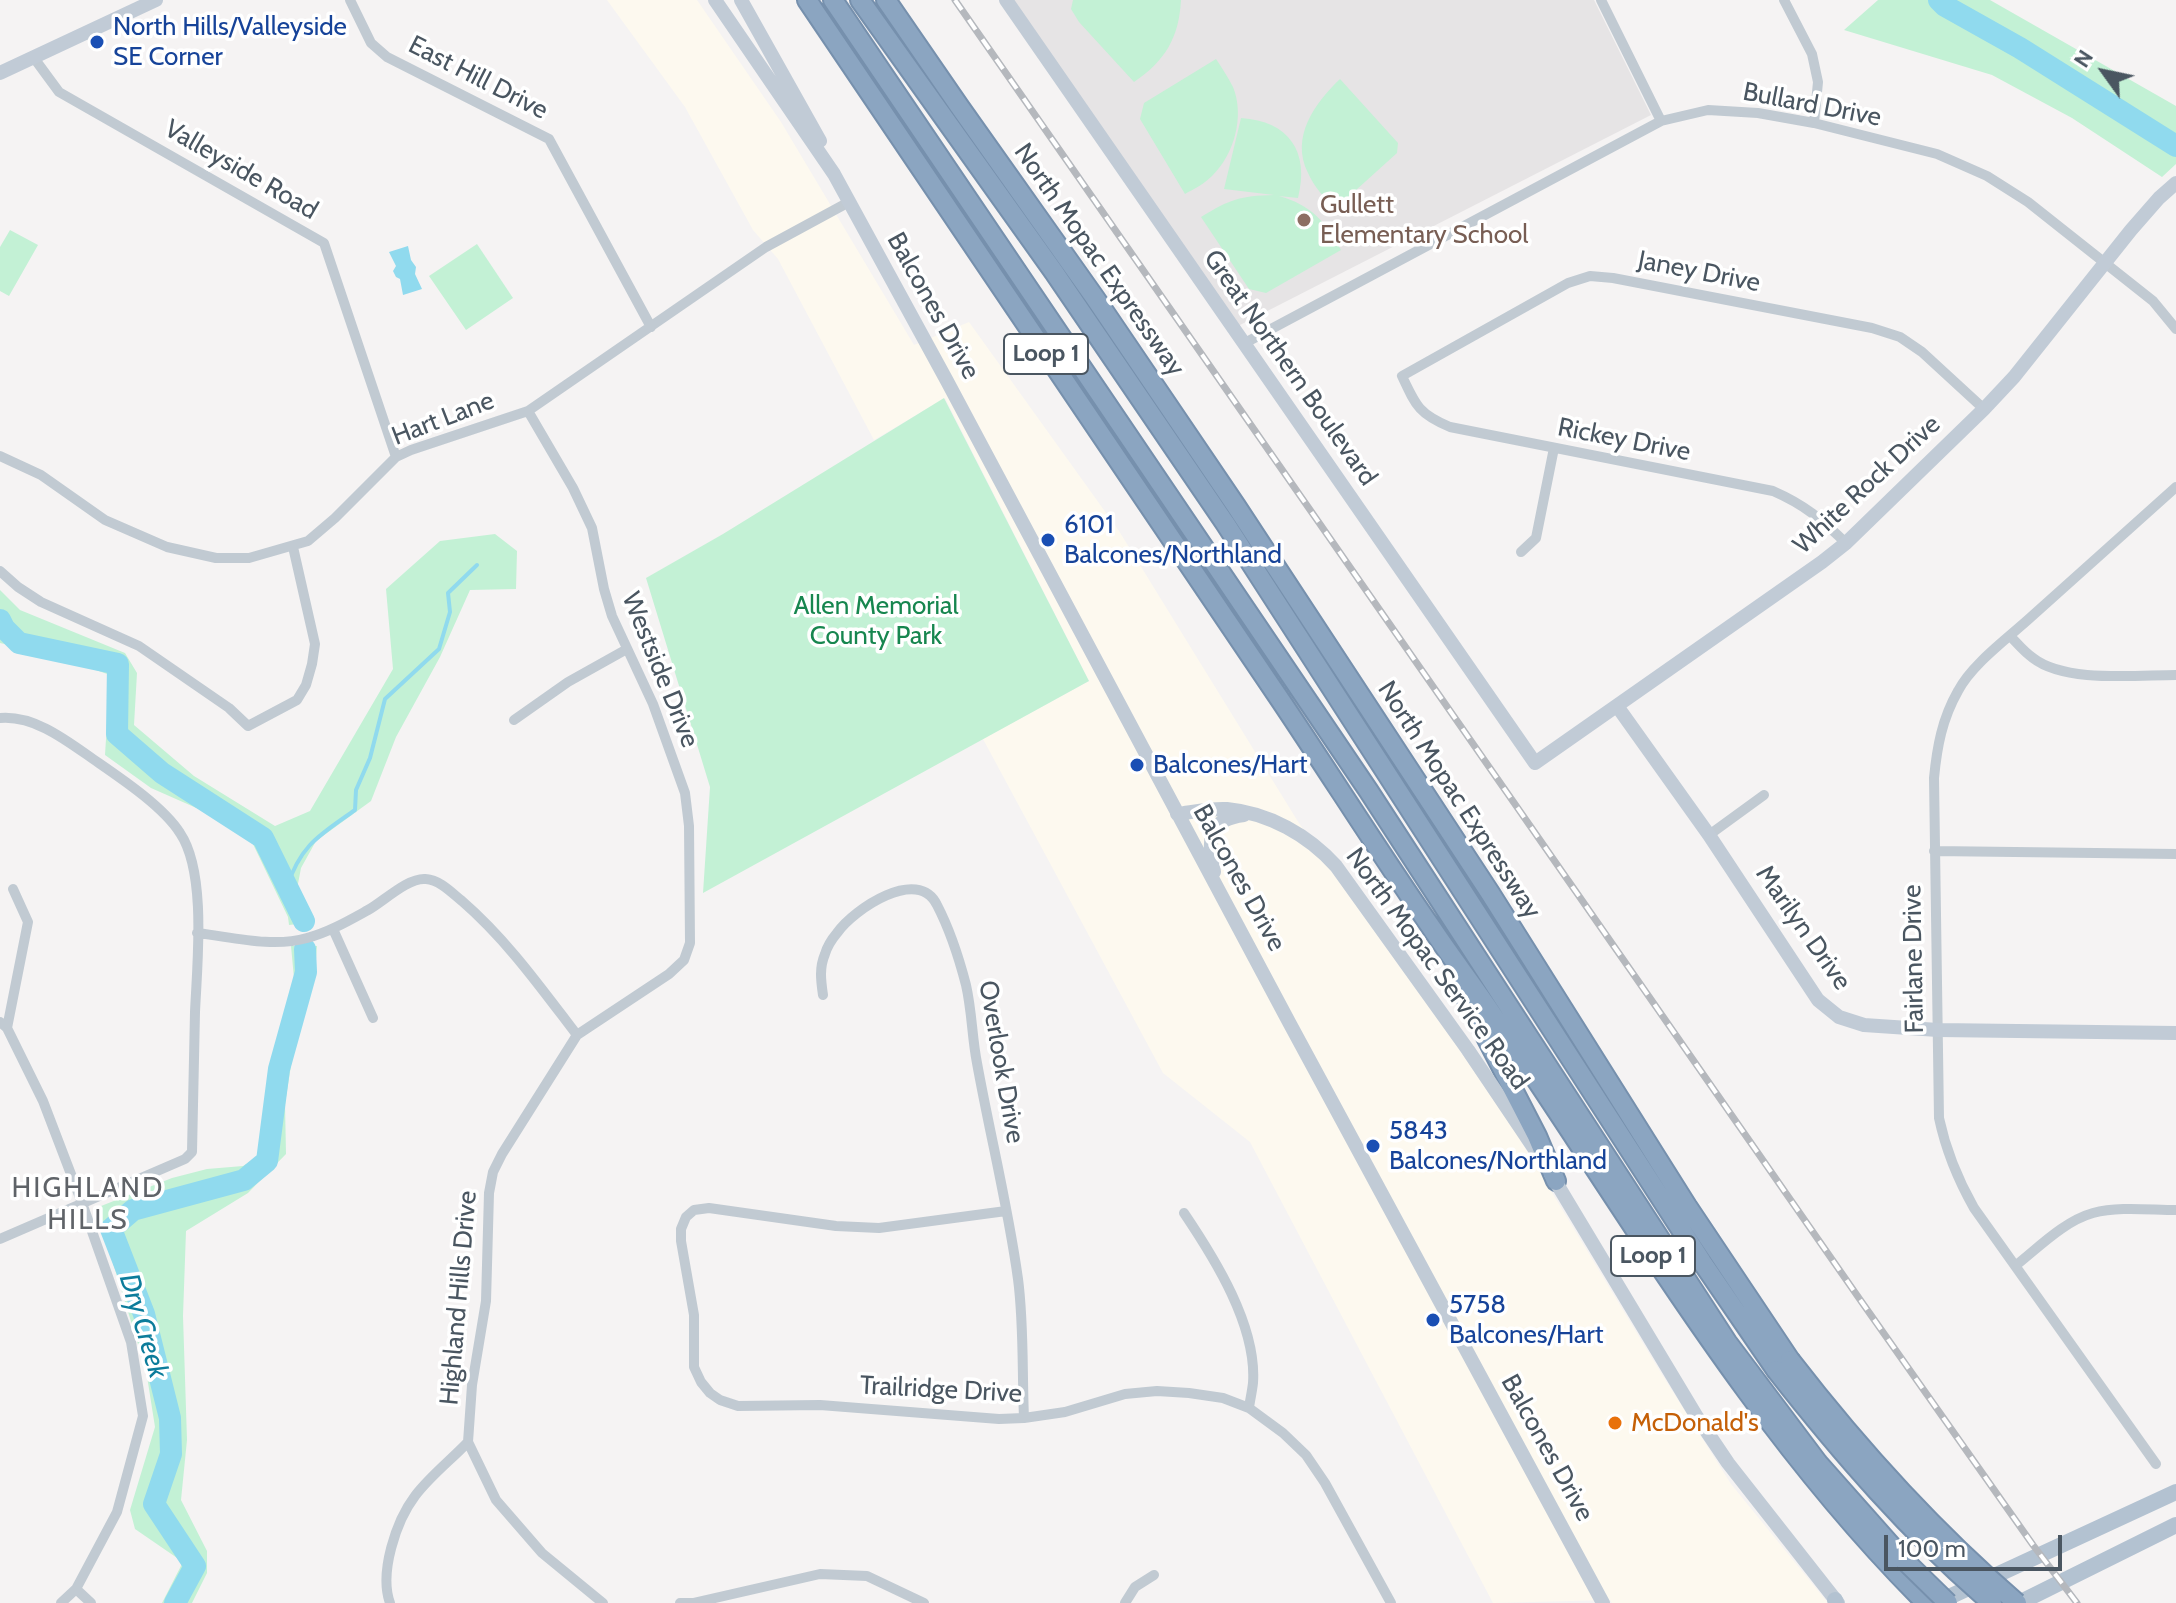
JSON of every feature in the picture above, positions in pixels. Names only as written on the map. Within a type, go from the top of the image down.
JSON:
[{"type":"highway","name":"Loop 1","points":[[807,0],[1720,1355],[1796,1458],[1898,1564],[1926,1603]]},
{"type":"highway","points":[[833,0],[1368,790],[1727,1342],[1766,1397],[1898,1564],[1948,1603]]},
{"type":"highway","points":[[860,0],[1054,272],[1260,575],[1702,1262],[1783,1365],[1848,1458],[1899,1514],[1992,1603]]},
{"type":"highway","points":[[871,0],[959,106]]},
{"type":"highway","name":"North Mopac Expressway","points":[[886,0],[1166,401],[1490,893],[1783,1365],[1959,1550],[2018,1603]]},
{"type":"highway","points":[[1285,708],[1315,728],[1428,884]]},
{"type":"highway","points":[[1376,722],[1466,895]]},
{"type":"highway","points":[[1432,930],[1537,1136],[1556,1181]]},
{"type":"main road","points":[[1936,1603],[2176,1492]]},
{"type":"main road","points":[[2018,1603],[2176,1525]]},
{"type":"street","points":[[0,73],[156,0]]},
{"type":"street","name":"East Hill Drive","points":[[350,0],[371,43],[387,57],[549,139],[651,327]]},
{"type":"street","name":"Balcones Drive","points":[[715,0],[834,174]]},
{"type":"street","name":"Balcones Drive","points":[[741,0],[815,130],[834,174],[1603,1603]]},
{"type":"street","name":"Great Northern Boulevard","points":[[1006,0],[1535,763]]},
{"type":"street","points":[[1601,0],[1661,121]]},
{"type":"street","points":[[1784,0],[1812,54],[1818,82],[1814,123]]},
{"type":"street","name":"Valleyside Road","points":[[34,58],[59,92],[324,243],[396,457]]},
{"type":"street","name":"Bullard Drive","points":[[1243,344],[1661,121],[1708,110],[1758,113],[1814,123],[1937,154],[1987,176],[2028,202],[2105,261],[2153,301],[2176,329]]},
{"type":"street","name":"White Rock Drive","points":[[1535,763],[1846,543],[2014,377],[2105,261],[2159,198],[2176,183]]},
{"type":"street","name":"Hart Lane","points":[[0,456],[41,475],[105,520],[167,547],[216,558],[249,558],[293,547],[308,541],[333,520],[396,457],[528,411],[766,247],[849,202]]},
{"type":"street","name":"Janey Drive","points":[[1402,376],[1568,283],[1590,276],[1827,319],[1900,337],[1922,352],[1984,409]]},
{"type":"street","name":"Rickey Drive","points":[[1402,376],[1415,405],[1430,419],[1450,427],[1773,491],[1798,502],[1821,518],[1846,543]]},
{"type":"street","name":"Westside Drive","points":[[528,411],[573,488],[592,528],[605,595],[653,704],[685,793],[689,826],[690,943],[684,960],[669,974],[577,1035]]},
{"type":"street","points":[[1521,552],[1536,538],[1554,448]]},
{"type":"street","name":"Fairlane Drive","points":[[2156,1464],[1974,1208],[1956,1177],[1945,1148],[1939,1118],[1934,778],[1937,744],[1946,716],[1959,688],[1978,665],[2176,487]]},
{"type":"street","points":[[0,571],[41,602],[139,646],[229,708],[248,726],[297,700],[306,685],[312,664],[315,644],[293,547]]},
{"type":"street","points":[[2010,636],[2033,659],[2049,668],[2072,674],[2176,675]]},
{"type":"street","points":[[514,720],[568,682],[627,649]]},
{"type":"street","name":"Marilyn Drive","points":[[1617,706],[1709,835],[1818,1000],[1839,1017],[1864,1025],[1938,1030],[2176,1033]]},
{"type":"street","points":[[0,718],[10,717],[36,724],[56,734],[164,813],[182,834],[191,859],[196,886],[197,933],[192,1152],[185,1159],[0,1239]]},
{"type":"street","points":[[1709,835],[1764,795]]},
{"type":"street","name":"North Mopac Service Road","points":[[1177,814],[1226,809],[1273,821],[1299,834],[1336,866],[1468,1050],[1556,1181],[1697,1417],[1753,1498],[1836,1602]]},
{"type":"street","points":[[1216,884],[1209,844],[1212,832],[1225,819],[1249,814]]},
{"type":"street","points":[[1934,851],[2176,854]]},
{"type":"street","points":[[197,933],[271,942],[304,939],[333,929],[409,882],[426,879],[446,887],[507,944],[577,1035]]},
{"type":"street","points":[[13,889],[28,922],[4,1025],[43,1101],[82,1203],[131,1342],[143,1416],[117,1512],[76,1589],[61,1603]]},
{"type":"street","name":"Overlook Drive","points":[[823,995],[820,974],[825,953],[837,932],[856,914],[902,889],[921,890],[936,901],[966,987],[976,1061],[1006,1211],[1018,1282],[1024,1418]]},
{"type":"street","points":[[333,929],[373,1018]]},
{"type":"street","name":"Highland Hills Drive","points":[[577,1035],[493,1172],[489,1193],[486,1301],[472,1385],[468,1442],[496,1500],[542,1553],[603,1603]]},
{"type":"street","name":"Trailridge Drive","points":[[1006,1211],[879,1228],[836,1226],[709,1208],[694,1210],[686,1217],[681,1229],[681,1241],[694,1315],[694,1367],[701,1382],[720,1400],[738,1406],[820,1405],[999,1419],[1065,1412],[1125,1394],[1157,1391],[1223,1398],[1249,1408],[1306,1455],[1325,1483],[1391,1603]]},
{"type":"street","points":[[2015,1266],[2070,1224],[2093,1213],[2176,1210]]},
{"type":"street","points":[[1184,1213],[1215,1259],[1234,1299],[1250,1348],[1253,1381],[1249,1408]]},
{"type":"street","points":[[390,1603],[387,1593],[388,1556],[404,1514],[415,1496],[468,1442]]},
{"type":"street","points":[[680,1603],[693,1603],[820,1574],[867,1576],[924,1603]]},
{"type":"street","points":[[1125,1603],[1135,1587],[1154,1575]]},
{"type":"street","points":[[76,1589],[91,1603]]},
{"type":"shaded area","points":[[607,0],[697,0],[781,122],[914,345],[969,322],[1119,531],[1297,820],[1516,1133],[1731,1484],[1828,1603],[1612,1603],[1610,1600],[1493,1603],[1250,1142],[1163,1073],[983,739],[1089,681],[945,398],[874,440],[778,259],[753,230],[685,107]]},
{"type":"shaded area","name":"Gullett Elementary School","points":[[1008,0],[1594,0],[1651,115],[1238,326]]},
{"type":"green space","points":[[1073,0],[1181,0],[1177,26],[1168,47],[1154,66],[1134,82],[1079,22],[1071,9]]},
{"type":"green space","points":[[1878,0],[1990,0],[2176,106],[2176,164],[2162,177],[2072,118],[1992,75],[1844,30]]},
{"type":"green space","points":[[1216,59],[1236,98],[1235,134],[1220,167],[1206,181],[1185,194],[1140,119],[1144,103]]},
{"type":"green space","points":[[1340,79],[1398,143],[1397,153],[1335,209],[1310,178],[1303,160],[1302,146],[1314,110]]},
{"type":"green space","points":[[1241,118],[1272,125],[1292,142],[1301,167],[1298,198],[1279,196],[1308,209],[1329,231],[1341,250],[1266,293],[1249,289],[1201,217],[1236,200],[1274,195],[1224,189]]},
{"type":"green space","points":[[10,230],[38,245],[9,296],[0,291],[0,247]]},
{"type":"green space","points":[[477,244],[513,298],[466,330],[429,276]]},
{"type":"green space","name":"Allen Memorial County Park","points":[[944,398],[1089,681],[703,893],[710,787],[646,578]]},
{"type":"green space","points":[[495,534],[517,551],[516,589],[470,590],[440,657],[396,737],[371,801],[316,841],[301,868],[297,889],[315,922],[289,925],[252,842],[210,814],[151,788],[105,755],[110,675],[59,657],[0,643],[0,590],[20,610],[125,653],[137,673],[134,725],[194,776],[275,826],[310,811],[393,669],[386,589],[440,541]]},
{"type":"green space","points":[[291,946],[317,946],[315,972],[297,1027],[285,1104],[286,1154],[248,1193],[186,1231],[183,1316],[187,1440],[181,1500],[207,1551],[207,1573],[192,1603],[162,1603],[183,1562],[135,1529],[130,1510],[155,1427],[146,1370],[96,1208],[172,1178],[207,1169],[243,1166],[260,1155],[277,1039],[295,989]]},
{"type":"water","points":[[408,246],[422,289],[403,295],[389,252]]},
{"type":"waterway","points":[[1939,0],[2176,146]]},
{"type":"waterway","points":[[287,887],[305,850],[355,810],[356,790],[370,758],[385,699],[439,649],[450,612],[448,593],[477,565]]},
{"type":"waterway","name":"Dry Creek","points":[[0,620],[19,643],[118,664],[117,734],[162,773],[263,838],[304,921]]},
{"type":"waterway","name":"Dry Creek","points":[[175,1603],[195,1566],[154,1504],[171,1454],[170,1418],[144,1314],[111,1229],[133,1210],[244,1180],[267,1161],[279,1069],[306,972],[305,949]]},
{"type":"railway","points":[[955,0],[1861,1301],[2077,1603]]},
{"type":"place","name":"North Hills/Valleyside SE Corner","points":[[97,42]]},
{"type":"place","name":"Gullett Elementary School","points":[[1304,220]]},
{"type":"place","name":"6101 Balcones/Northland","points":[[1048,540]]},
{"type":"place","name":"Balcones/Hart","points":[[1137,765]]},
{"type":"place","name":"5843 Balcones/Northland","points":[[1373,1146]]},
{"type":"place","name":"5758 Balcones/Hart","points":[[1433,1320]]},
{"type":"place","name":"McDonald's","points":[[1615,1423]]},
{"type":"district","name":"HIGHLAND HILLS","points":[[88,1205]]}]
